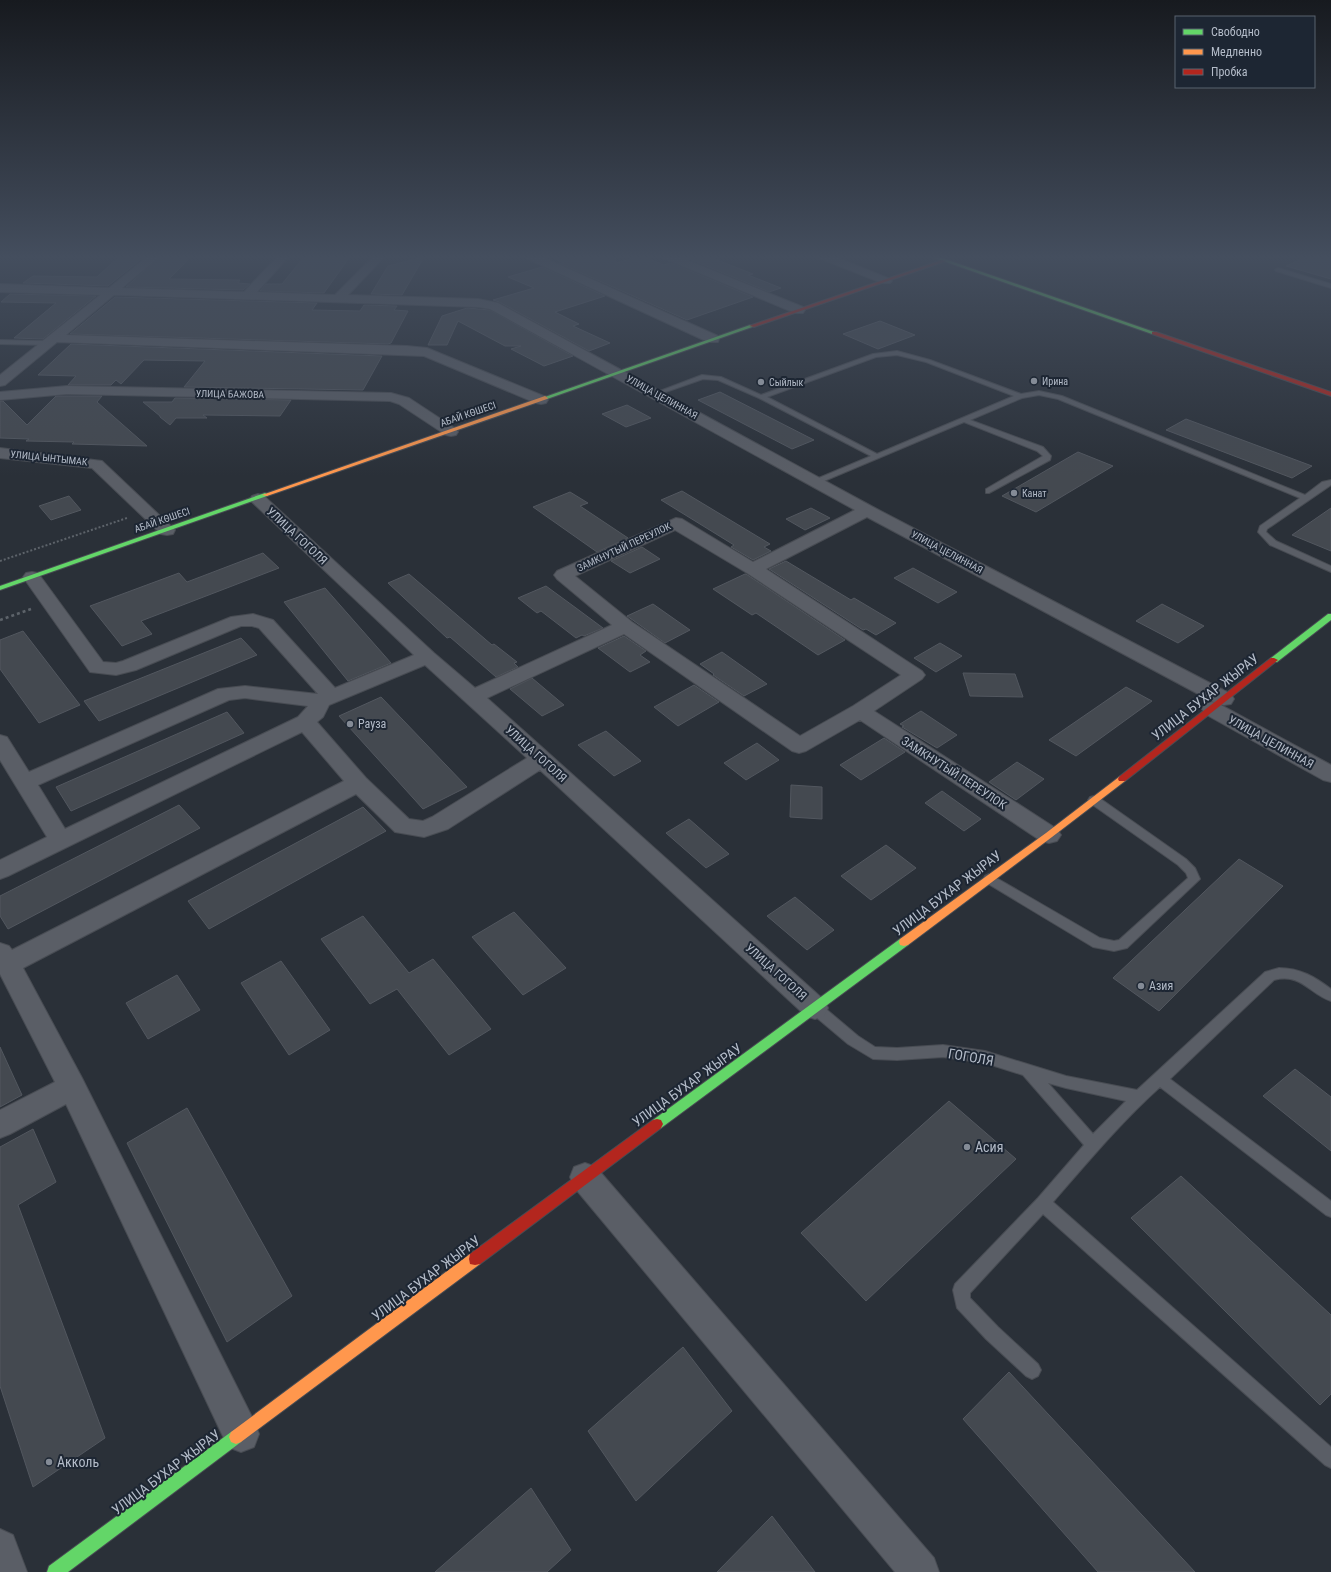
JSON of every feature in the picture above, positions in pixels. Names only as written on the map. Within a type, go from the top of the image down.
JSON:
[{"type":"street","points":[[0,382],[65,329]]},
{"type":"street","name":"УЛИЦА ЦЕЛИННАЯ","points":[[538,329],[1218,704],[1331,775]]},
{"type":"street","points":[[690,329],[713,340]]},
{"type":"street","name":"АБАЙ КӨШЕСІ","points":[[0,588],[744,329]]},
{"type":"street","points":[[1143,329],[1331,394]]},
{"type":"street","points":[[51,341],[427,352],[542,400]]},
{"type":"street","name":"УЛИЦА БАЖОВА","points":[[0,396],[67,390],[391,397],[404,401],[451,432]]},
{"type":"street","name":"УЛИЦА ЫНТЫМАК","points":[[0,453],[97,464],[167,530]]},
{"type":"street","name":"УЛИЦА ГОГОЛЯ","points":[[258,499],[427,657],[542,759],[815,1008]]},
{"type":"street","points":[[752,569],[867,510]]},
{"type":"street","name":"ЗАМКНУТЫЙ ПЕРЕУЛОК","points":[[676,523],[752,569],[915,675],[860,712],[799,746],[625,626],[563,575],[676,523]]},
{"type":"street","points":[[32,577],[97,668],[116,669],[129,666],[238,621],[253,620],[266,624],[325,698]]},
{"type":"street","name":"УЛИЦА БУХАР ЖЫРАУ","points":[[55,1572],[585,1177],[1049,835],[1331,616]]},
{"type":"street","points":[[473,697],[625,626]]},
{"type":"street","points":[[25,782],[225,694],[245,692],[325,698],[427,657]]},
{"type":"street","points":[[0,870],[305,722],[316,712],[325,698]]},
{"type":"street","name":"ЗАМКНУТЫЙ ПЕРЕУЛОК","points":[[860,712],[1049,835]]},
{"type":"street","points":[[305,722],[358,783],[403,826],[424,829],[440,823],[542,759]]},
{"type":"street","points":[[0,742],[60,840]]},
{"type":"street","points":[[241,1434],[72,1088],[4,958],[358,783]]},
{"type":"street","points":[[0,1125],[72,1088]]},
{"type":"street","points":[[585,1177],[920,1572]]},
{"type":"street","points":[[0,1548],[8,1572]]},
{"type":"lane","points":[[0,342],[51,341]]},
{"type":"lane","points":[[762,397],[875,355],[897,353],[928,361],[1020,396]]},
{"type":"lane","points":[[655,394],[702,377],[719,378],[762,397],[878,457]]},
{"type":"lane","points":[[817,482],[1020,396],[1040,393],[1060,396],[1306,498]]},
{"type":"lane","points":[[965,420],[1040,449],[1047,456],[1047,458],[989,491]]},
{"type":"lane","points":[[1331,482],[1325,484],[1263,528],[1262,532],[1273,543],[1331,569]]},
{"type":"lane","points":[[989,879],[1098,943],[1114,946],[1123,944],[1194,879],[1191,871],[1182,862],[1094,800]]},
{"type":"lane","points":[[1032,1370],[992,1333],[963,1302],[961,1290],[1043,1203],[1138,1097],[1160,1079],[1270,976],[1287,972],[1304,978],[1331,996]]},
{"type":"lane","name":"ГОГОЛЯ","points":[[815,1008],[852,1040],[873,1053],[897,1054],[943,1051],[985,1057],[1066,1082],[1138,1097]]},
{"type":"lane","points":[[1027,1071],[1049,1093],[1093,1146]]},
{"type":"lane","points":[[1160,1079],[1331,1210]]},
{"type":"lane","points":[[1043,1203],[1331,1459]]},
{"type":"path","points":[[0,561],[147,511]]},
{"type":"path","points":[[0,620],[50,602]]},
{"type":"building","points":[[24,329],[55,329],[43,339],[14,338]]},
{"type":"building","points":[[76,329],[398,329],[391,343],[388,344],[70,334]]},
{"type":"building","points":[[436,329],[454,329],[447,345],[428,345]]},
{"type":"building","points":[[474,329],[525,329],[573,356],[544,366],[511,349],[521,346],[505,346]]},
{"type":"building","points":[[549,329],[580,329],[610,343],[589,351]]},
{"type":"building","points":[[856,329],[901,329],[915,335],[878,349],[843,334]]},
{"type":"building","points":[[71,344],[382,356],[363,390],[184,387],[205,361],[144,360],[121,384],[116,380],[111,385],[68,385],[76,376],[38,375]]},
{"type":"building","points":[[720,392],[814,440],[792,449],[698,400]]},
{"type":"building","points":[[56,396],[102,396],[97,402],[147,446],[72,444],[74,442],[26,441],[29,439],[0,438],[0,401],[3,401],[27,425]]},
{"type":"building","points":[[175,398],[291,400],[280,416],[203,415],[207,418],[176,418],[170,425],[143,402],[172,402]]},
{"type":"building","points":[[627,405],[651,418],[626,427],[602,414]]},
{"type":"building","points":[[1186,419],[1312,466],[1292,478],[1166,430]]},
{"type":"building","points":[[1078,452],[1113,466],[1036,512],[1002,496]]},
{"type":"building","points":[[682,491],[770,544],[764,547],[771,551],[753,560],[731,547],[734,545],[661,500]]},
{"type":"building","points":[[570,492],[588,503],[580,506],[628,538],[597,552],[533,507]]},
{"type":"building","points":[[69,496],[81,510],[51,520],[39,506]]},
{"type":"building","points":[[811,508],[830,518],[805,530],[786,519]]},
{"type":"building","points":[[1331,508],[1331,551],[1292,535]]},
{"type":"building","points":[[642,547],[660,559],[630,573],[611,561]]},
{"type":"building","points":[[263,553],[279,568],[141,621],[152,634],[122,646],[90,606],[179,573],[187,582]]},
{"type":"building","points":[[786,561],[851,600],[854,598],[896,623],[876,635],[866,629],[863,630],[769,569]]},
{"type":"building","points":[[913,568],[957,592],[938,603],[894,578]]},
{"type":"building","points":[[409,574],[492,645],[494,644],[517,662],[514,663],[518,667],[496,677],[450,637],[447,638],[388,583]]},
{"type":"building","points":[[745,574],[845,640],[818,655],[756,613],[752,615],[713,589]]},
{"type":"building","points":[[546,586],[603,628],[576,638],[541,611],[537,613],[518,598]]},
{"type":"building","points":[[325,588],[391,663],[348,681],[284,602]]},
{"type":"building","points":[[653,604],[690,630],[665,643],[627,616]]},
{"type":"building","points":[[1162,604],[1204,626],[1178,643],[1136,621]]},
{"type":"building","points":[[23,631],[80,705],[39,723],[0,669],[0,640]]},
{"type":"building","points":[[624,636],[646,651],[640,655],[650,662],[630,672],[598,648]]},
{"type":"building","points":[[241,638],[257,655],[99,721],[84,701]]},
{"type":"building","points":[[940,643],[962,656],[936,672],[914,658]]},
{"type":"building","points":[[722,652],[767,684],[744,696],[713,675],[714,674],[700,664]]},
{"type":"building","points":[[963,673],[1015,674],[1023,697],[970,696]]},
{"type":"building","points":[[532,678],[564,705],[542,716],[510,689]]},
{"type":"building","points":[[694,685],[719,702],[678,726],[654,707]]},
{"type":"building","points":[[1126,687],[1152,701],[1076,756],[1049,740]]},
{"type":"building","points":[[381,697],[467,787],[423,809],[339,716]]},
{"type":"building","points":[[921,711],[957,735],[937,748],[902,727],[904,726],[900,724]]},
{"type":"building","points":[[227,712],[244,733],[71,811],[56,787]]},
{"type":"building","points":[[606,731],[641,761],[614,776],[578,745]]},
{"type":"building","points":[[884,738],[905,752],[861,780],[840,765]]},
{"type":"building","points":[[757,743],[779,760],[746,780],[724,763]]},
{"type":"building","points":[[1017,762],[1044,779],[1016,800],[989,782]]},
{"type":"building","points":[[791,785],[822,787],[822,819],[790,817]]},
{"type":"building","points":[[942,791],[981,819],[964,831],[925,803]]},
{"type":"building","points":[[179,805],[200,828],[8,929],[0,916],[0,896]]},
{"type":"building","points":[[363,807],[386,831],[209,929],[188,901]]},
{"type":"building","points":[[689,819],[729,854],[706,868],[666,833]]},
{"type":"building","points":[[886,845],[916,868],[871,900],[841,876]]},
{"type":"building","points":[[1239,859],[1283,886],[1159,1011],[1113,978]]},
{"type":"building","points":[[795,897],[834,930],[807,950],[767,916]]},
{"type":"building","points":[[514,912],[566,968],[523,995],[472,937]]},
{"type":"building","points":[[363,916],[409,973],[433,959],[491,1029],[449,1055],[397,989],[370,1004],[321,939]]},
{"type":"building","points":[[281,961],[330,1030],[289,1055],[241,983]]},
{"type":"building","points":[[177,975],[200,1010],[148,1039],[126,1003]]},
{"type":"building","points":[[0,1047],[22,1095],[0,1107]]},
{"type":"building","points":[[1295,1069],[1331,1097],[1331,1151],[1263,1096]]},
{"type":"building","points":[[949,1101],[1016,1159],[866,1301],[801,1233]]},
{"type":"building","points":[[187,1108],[292,1296],[227,1342],[127,1143]]},
{"type":"building","points":[[33,1129],[56,1182],[18,1205],[105,1438],[33,1487],[0,1386],[0,1147]]},
{"type":"building","points":[[1181,1176],[1331,1315],[1331,1394],[1320,1405],[1131,1218]]},
{"type":"building","points":[[683,1347],[732,1411],[636,1501],[588,1431]]},
{"type":"building","points":[[1009,1372],[1195,1572],[1098,1572],[963,1419]]},
{"type":"building","points":[[531,1488],[571,1550],[547,1572],[435,1572]]},
{"type":"building","points":[[772,1516],[815,1572],[717,1572]]},
{"type":"traffic: fast","points":[[545,398],[742,329]]},
{"type":"traffic: fast","points":[[1143,329],[1154,333]]},
{"type":"traffic: fast","points":[[0,588],[265,495]]},
{"type":"traffic: fast","points":[[1274,660],[1331,616]]},
{"type":"traffic: fast","points":[[657,1124],[904,942]]},
{"type":"traffic: fast","points":[[55,1572],[236,1437]]},
{"type":"traffic: slow","points":[[265,495],[545,398]]},
{"type":"traffic: slow","points":[[904,942],[1122,779]]},
{"type":"traffic: slow","points":[[236,1437],[475,1259]]},
{"type":"traffic: jam","points":[[1154,333],[1331,394]]},
{"type":"traffic: jam","points":[[1122,779],[1274,660]]},
{"type":"traffic: jam","points":[[475,1259],[657,1124]]},
{"type":"place","name":"Ирина","points":[[1034,381]]},
{"type":"place","name":"Сыйлык","points":[[761,382]]},
{"type":"place","name":"Канат","points":[[1014,493]]},
{"type":"place","name":"Рауза","points":[[350,724]]},
{"type":"place","name":"Азия","points":[[1141,986]]},
{"type":"place","name":"Асия","points":[[967,1147]]},
{"type":"place","name":"Акколь","points":[[49,1462]]}]
